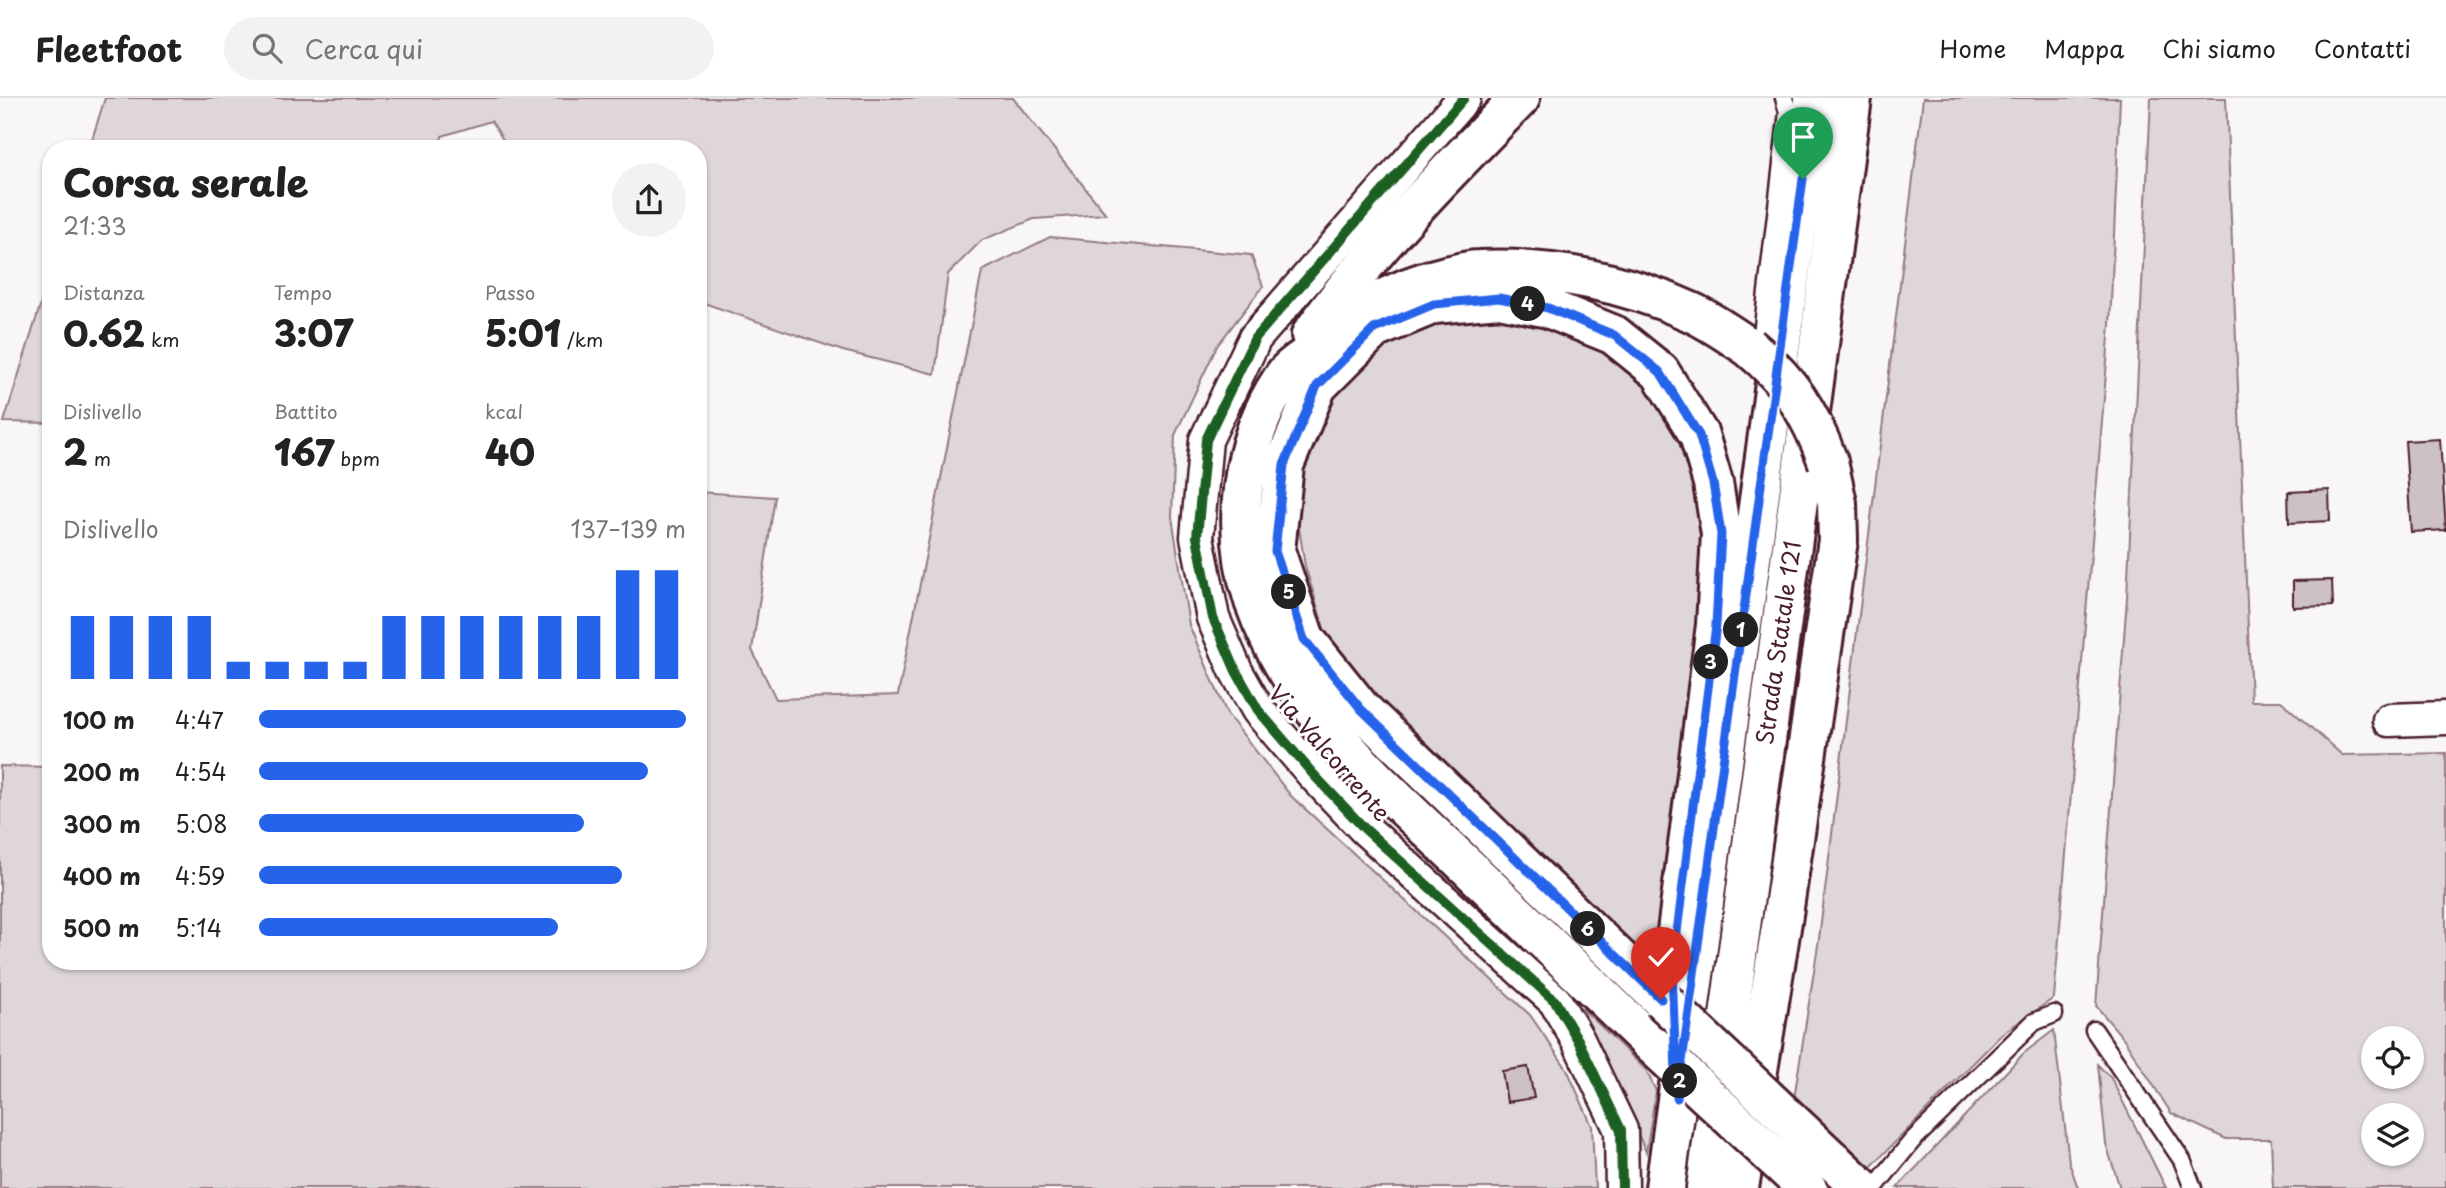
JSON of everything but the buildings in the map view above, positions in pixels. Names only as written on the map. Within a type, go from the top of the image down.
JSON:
[{"type":"main road","points":[[1520,98],[1452,166],[1347,284],[1283,376],[1258,428],[1244,475],[1240,519],[1254,600],[1280,658],[1310,706],[1398,800],[1655,1047],[1807,1188]]},
{"type":"main road","name":"Strada Statale 121","points":[[1665,1188],[1814,98]]},
{"type":"main road","name":"Strada Statale 121","points":[[1706,1188],[1852,98]]},
{"type":"main road","points":[[1283,376],[1361,311],[1390,294],[1427,281],[1476,270],[1536,271],[1632,290],[1692,312],[1755,368],[1776,370],[1798,397],[1816,429],[1828,462],[1837,503],[1838,540],[1739,1188]]},
{"type":"main road","points":[[1677,1098],[1672,971],[1716,625],[1721,534],[1713,483],[1699,435],[1660,372],[1614,335],[1548,308],[1499,298],[1434,304],[1374,329],[1317,386],[1284,465],[1275,551],[1304,639],[1361,709],[1661,999],[1862,1188]]},
{"type":"street","name":"Via Valcorrente","points":[[1464,98],[1255,338],[1206,440],[1198,537],[1213,618],[1236,671],[1258,710],[1365,829],[1555,1002],[1578,1040],[1621,1130],[1622,1188]]},
{"type":"street","points":[[2389,720],[2446,718]]},
{"type":"lane","points":[[1769,422],[1755,368],[1788,112],[1784,98]]},
{"type":"lane","points":[[1874,1188],[1912,1141],[2034,1022],[2054,1014]]},
{"type":"lane","points":[[2094,1030],[2182,1160],[2193,1188]]},
{"type":"shaded area","points":[[105,98],[1013,98],[1106,214],[1034,219],[982,240],[948,274],[935,374],[843,351],[707,304],[707,140],[503,140],[491,121],[442,136],[441,140],[92,140]]},
{"type":"shaded area","points":[[1923,98],[2120,98],[2110,325],[2054,998],[2003,1033],[1850,1188],[1780,1188],[1819,939]]},
{"type":"shaded area","points":[[2151,98],[2226,98],[2251,701],[2281,701],[2342,755],[2446,753],[2446,1188],[2273,1188],[2271,1139],[2226,1139],[2171,1113],[2124,1039],[2096,1006],[2127,598]]},
{"type":"shaded area","points":[[1050,237],[1251,255],[1263,286],[1217,346],[1175,435],[1172,517],[1189,625],[1227,714],[1291,796],[1530,1015],[1567,1069],[1592,1126],[1595,1188],[0,1188],[0,766],[42,767],[42,970],[707,970],[707,493],[775,497],[752,650],[776,699],[898,695],[982,271]]},
{"type":"shaded area","points":[[42,300],[42,423],[4,422]]},
{"type":"shaded area","points":[[1487,313],[1537,320],[1616,356],[1654,393],[1684,443],[1696,476],[1705,548],[1703,614],[1660,971],[1372,695],[1325,631],[1305,566],[1297,516],[1300,462],[1323,408],[1389,338],[1439,315]]},
{"type":"shaded area","points":[[1582,1008],[1646,1070],[1656,1091],[1646,1152]]},
{"type":"shaded area","points":[[2054,1030],[2069,1162],[2078,1188],[1897,1188],[2024,1053]]},
{"type":"shaded area","points":[[2098,1065],[2111,1078],[2166,1188],[2120,1188],[2106,1144]]},
{"type":"cycle path","points":[[1464,98],[1255,338],[1206,440],[1197,537],[1213,618],[1236,671],[1258,710],[1365,829],[1555,1001],[1578,1040],[1621,1130],[1622,1188]]},
{"type":"route","points":[[1661,999],[1361,709],[1304,639],[1275,551],[1284,465],[1317,386],[1374,329],[1434,304],[1499,298],[1548,308],[1614,335],[1660,372],[1684,408],[1699,435],[1713,483],[1721,534],[1716,625],[1672,971],[1677,1098],[1803,179]]}]
